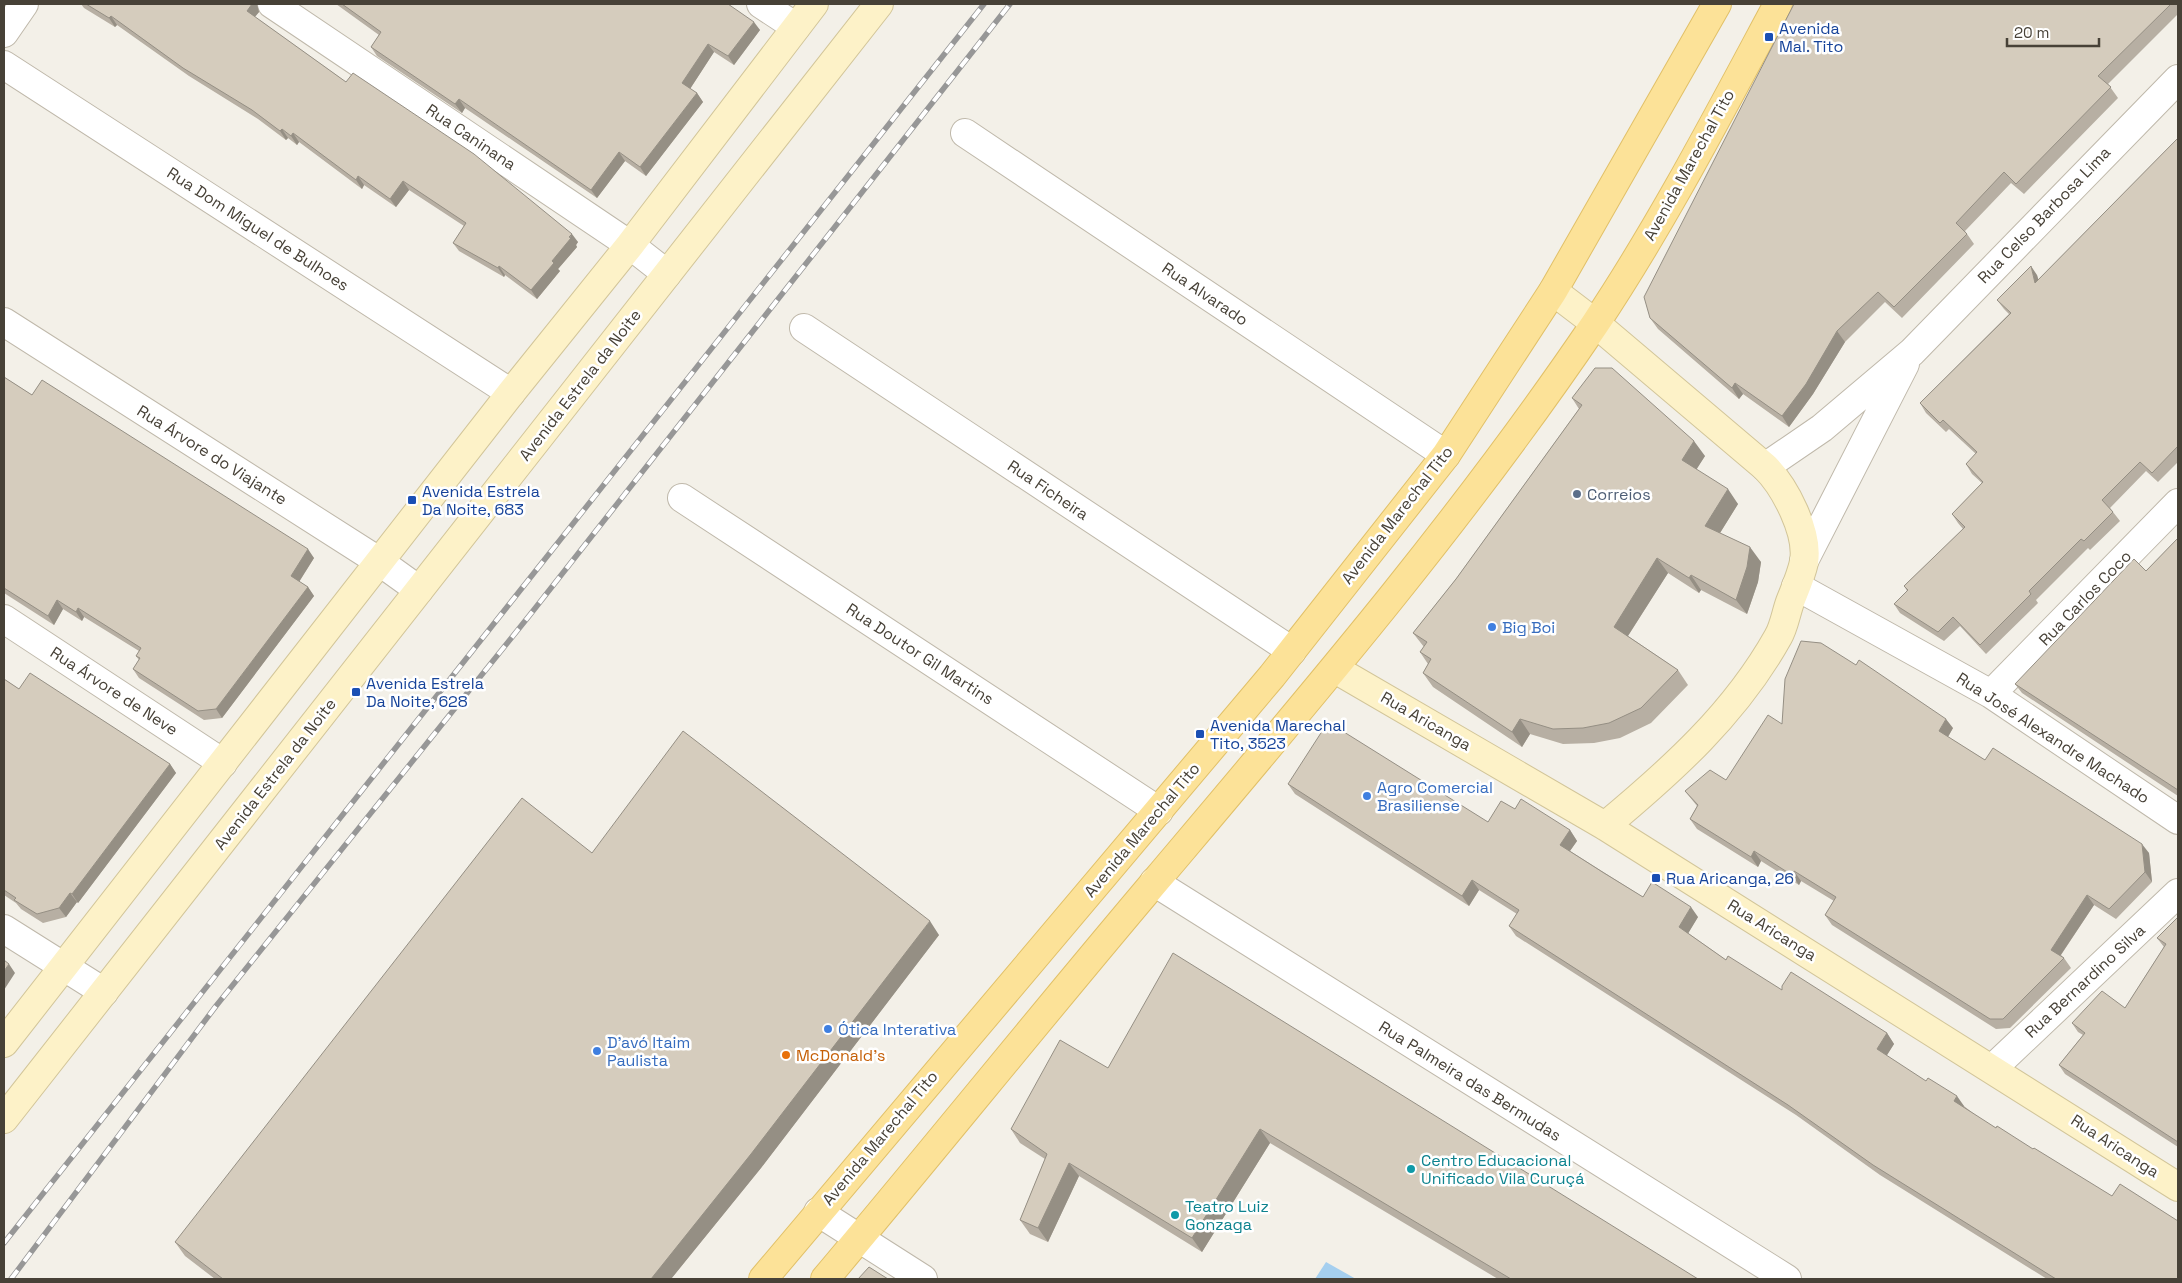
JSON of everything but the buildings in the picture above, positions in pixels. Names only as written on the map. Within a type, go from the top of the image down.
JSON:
[{"type":"main road","name":"Avenida Marechal Tito","points":[[762,1279],[1159,811],[1292,651],[1446,454],[1553,291],[1717,4]]},
{"type":"main road","name":"Avenida Marechal Tito","points":[[825,1279],[1154,882],[1335,669],[1474,493],[1595,323],[1648,239],[1778,4]]},
{"type":"street","points":[[4,32],[24,4]]},
{"type":"street","name":"Rua Caninana","points":[[272,4],[630,244],[667,274]]},
{"type":"street","points":[[761,4],[796,28]]},
{"type":"street","points":[[4,1043],[511,393],[630,244],[814,4]]},
{"type":"street","name":"Avenida Estrela da Noite","points":[[4,1119],[879,4]]},
{"type":"street","name":"Rua Dom Miguel de Bulhoes","points":[[4,65],[511,393]]},
{"type":"street","name":"Rua Celso Barbosa Lima","points":[[1765,467],[1822,428],[1912,352],[2178,80]]},
{"type":"street","name":"Rua Alvarado","points":[[965,133],[1446,454]]},
{"type":"street","points":[[1553,291],[1595,323],[1765,467],[1777,479],[1801,531],[1800,574],[1778,636],[1747,685],[1714,728],[1666,775],[1605,826]]},
{"type":"street","name":"Rua Árvore do Viajante","points":[[4,322],[380,562],[419,590]]},
{"type":"street","name":"Rua Ficheira","points":[[804,328],[1292,651]]},
{"type":"street","name":"Rua Celso Barbosa Lima","points":[[1800,574],[1912,352]]},
{"type":"street","name":"Rua Doutor Gil Martins","points":[[682,498],[1159,811]]},
{"type":"street","name":"Rua Carlos Coco","points":[[1991,694],[2178,503]]},
{"type":"street","name":"Rua José Alexandre Machado","points":[[1800,574],[1991,694],[2178,820]]},
{"type":"street","name":"Rua Árvore de Neve","points":[[4,619],[223,763]]},
{"type":"street","name":"Rua Aricanga","points":[[1335,669],[1605,826],[1993,1068],[2178,1187]]},
{"type":"street","name":"Rua Palmeira das Bermudas","points":[[1154,882],[1787,1279]]},
{"type":"street","name":"Rua Bernardino Silva","points":[[1993,1068],[2178,893]]},
{"type":"street","points":[[4,929],[104,992]]},
{"type":"street","points":[[818,1212],[923,1279]]},
{"type":"water","points":[[1326,1262],[1356,1279],[1315,1279]]},
{"type":"railway","points":[[4,1243],[984,4]]},
{"type":"railway","points":[[11,1279],[216,1006],[529,616],[1010,4]]},
{"type":"place","name":"Avenida Mal. Tito","points":[[1769,37]]},
{"type":"place","name":"Correios","points":[[1577,494]]},
{"type":"place","name":"Avenida Estrela Da Noite, 683","points":[[412,500]]},
{"type":"place","name":"Big Boi","points":[[1492,627]]},
{"type":"place","name":"Avenida Estrela Da Noite, 628","points":[[356,692]]},
{"type":"place","name":"Avenida Marechal Tito, 3523","points":[[1200,734]]},
{"type":"place","name":"Agro Comercial Brasiliense","points":[[1367,796]]},
{"type":"place","name":"Rua Aricanga, 26","points":[[1656,878]]},
{"type":"place","name":"Ótica Interativa","points":[[828,1029]]},
{"type":"place","name":"D’avó Itaim Paulista","points":[[597,1051]]},
{"type":"place","name":"McDonald's","points":[[786,1055]]},
{"type":"place","name":"Centro Educacional Unificado Vila Curuçá","points":[[1411,1169]]},
{"type":"place","name":"Teatro Luiz Gonzaga","points":[[1175,1215]]}]
